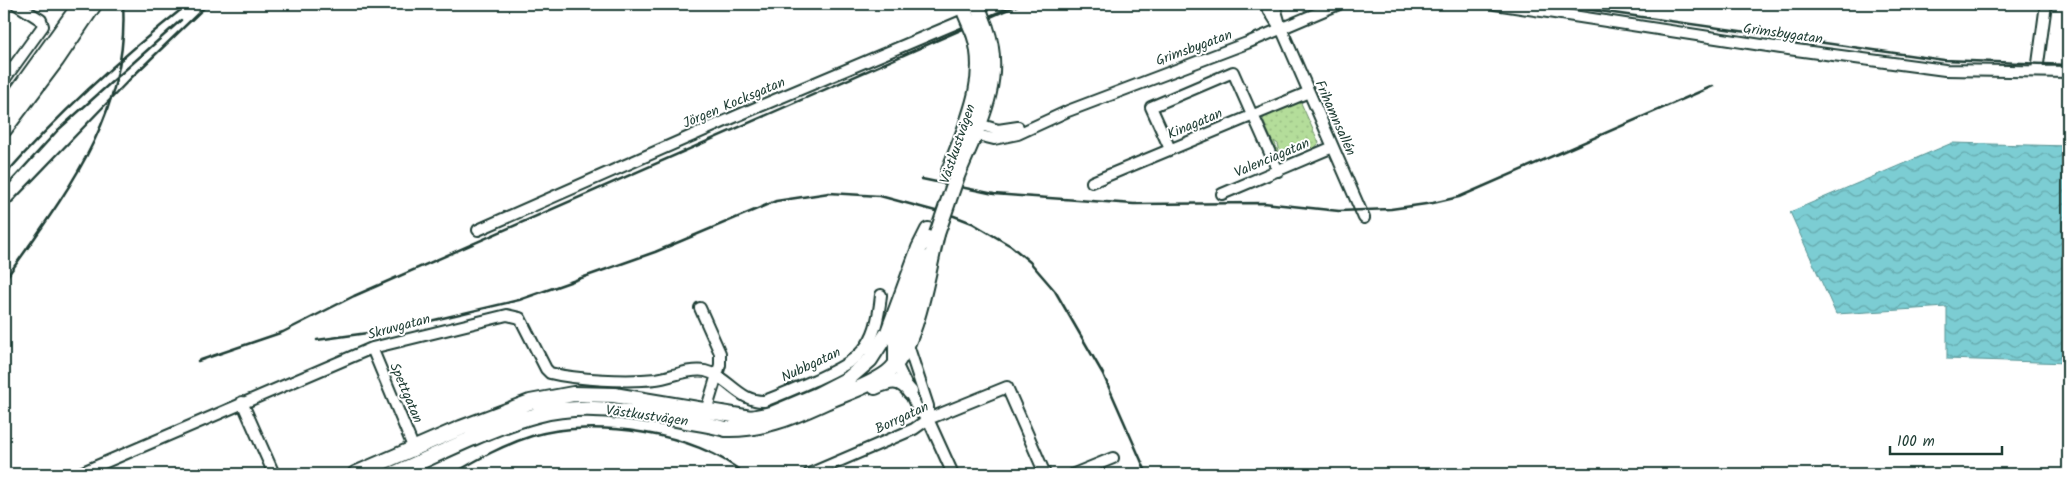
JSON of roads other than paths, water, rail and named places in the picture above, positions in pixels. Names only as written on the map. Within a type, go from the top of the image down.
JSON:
[{"type":"highway","points":[[4,111],[81,4]]},
{"type":"highway","points":[[4,129],[56,60],[94,4]]},
{"type":"main road","name":"Västkustvägen","points":[[817,394],[848,379],[864,367],[888,332],[919,248],[930,234],[993,77],[993,55],[970,7]]},
{"type":"main road","name":"Västkustvägen","points":[[393,474],[496,429],[538,414],[583,408],[634,412],[726,429],[745,429],[776,423],[874,381],[889,371],[903,354],[928,283],[930,234]]},
{"type":"main road","points":[[896,362],[896,343],[916,287],[930,234]]},
{"type":"main road","name":"Västkustvägen","points":[[355,474],[510,408],[553,396],[614,395],[740,417],[761,417],[856,379],[883,363],[896,362]]},
{"type":"main road","points":[[745,429],[768,429],[794,422],[889,381],[903,384],[910,392]]},
{"type":"street","name":"Jörgen Kocksgatan","points":[[478,230],[739,115],[1002,4]]},
{"type":"street","name":"Frihamnsallén","points":[[1266,4],[1282,28]]},
{"type":"street","name":"Frihamnsallén","points":[[1274,4],[1282,28],[1364,218]]},
{"type":"street","name":"Grimsbygatan","points":[[971,128],[994,139],[1008,137],[1058,115],[1339,4]]},
{"type":"street","name":"Grimsbygatan","points":[[1495,4],[1781,48],[1945,70],[2068,72]]},
{"type":"street","points":[[2037,71],[2046,4]]},
{"type":"street","points":[[4,80],[42,30],[41,20],[22,5]]},
{"type":"street","points":[[1170,149],[1151,107],[1233,72],[1278,171]]},
{"type":"street","name":"Kinagatan","points":[[1092,182],[1309,92]]},
{"type":"street","name":"Valenciagatan","points":[[1222,194],[1333,147]]},
{"type":"street","name":"Nubbgatan","points":[[716,376],[745,398],[764,401],[841,368],[853,361],[870,341],[879,317],[881,295]]},
{"type":"street","points":[[634,412],[661,411],[701,416],[706,411],[720,365],[720,353],[700,308]]},
{"type":"street","name":"Skruvgatan","points":[[78,474],[242,402],[372,348],[475,322],[511,315],[520,318],[546,370],[550,373],[623,380],[657,379],[704,371],[716,376]]},
{"type":"street","points":[[907,342],[928,406],[928,420]]},
{"type":"street","name":"Spettgatan","points":[[372,348],[414,449]]},
{"type":"street","points":[[896,362],[910,372],[928,406]]},
{"type":"street","points":[[896,362],[918,410],[928,420],[952,474]]},
{"type":"street","name":"Borrgatan","points":[[809,474],[914,429],[928,420],[1007,387],[1045,474]]},
{"type":"street","points":[[242,402],[274,474]]},
{"type":"street","points":[[706,411],[709,420],[717,427]]},
{"type":"street","points":[[1074,474],[1113,458]]},
{"type":"water","points":[[1952,143],[2068,146],[2068,363],[1947,359],[1947,307],[1836,314],[1790,212]]},
{"type":"railway","points":[[4,281],[70,185],[89,152],[104,118],[116,82],[122,44],[123,4]]},
{"type":"railway","points":[[4,176],[92,86],[188,4]]},
{"type":"railway","points":[[4,210],[131,78],[208,4]]},
{"type":"railway","points":[[198,361],[283,332],[354,296],[1020,4]]},
{"type":"railway","points":[[1550,4],[1944,60],[2068,65]]},
{"type":"railway","points":[[4,189],[58,130],[181,20]]},
{"type":"railway","points":[[922,179],[994,194],[1134,204],[1264,203],[1339,211],[1391,209],[1459,197],[1713,86]]},
{"type":"railway","points":[[317,340],[396,329],[519,300],[655,252],[776,201],[829,193],[880,196],[954,216],[972,223],[1011,246],[1030,262],[1055,291],[1103,374],[1147,474]]},
{"type":"railway","points":[[453,474],[491,453],[532,436],[584,428],[643,432],[672,439],[699,448],[724,460],[744,474]]}]
